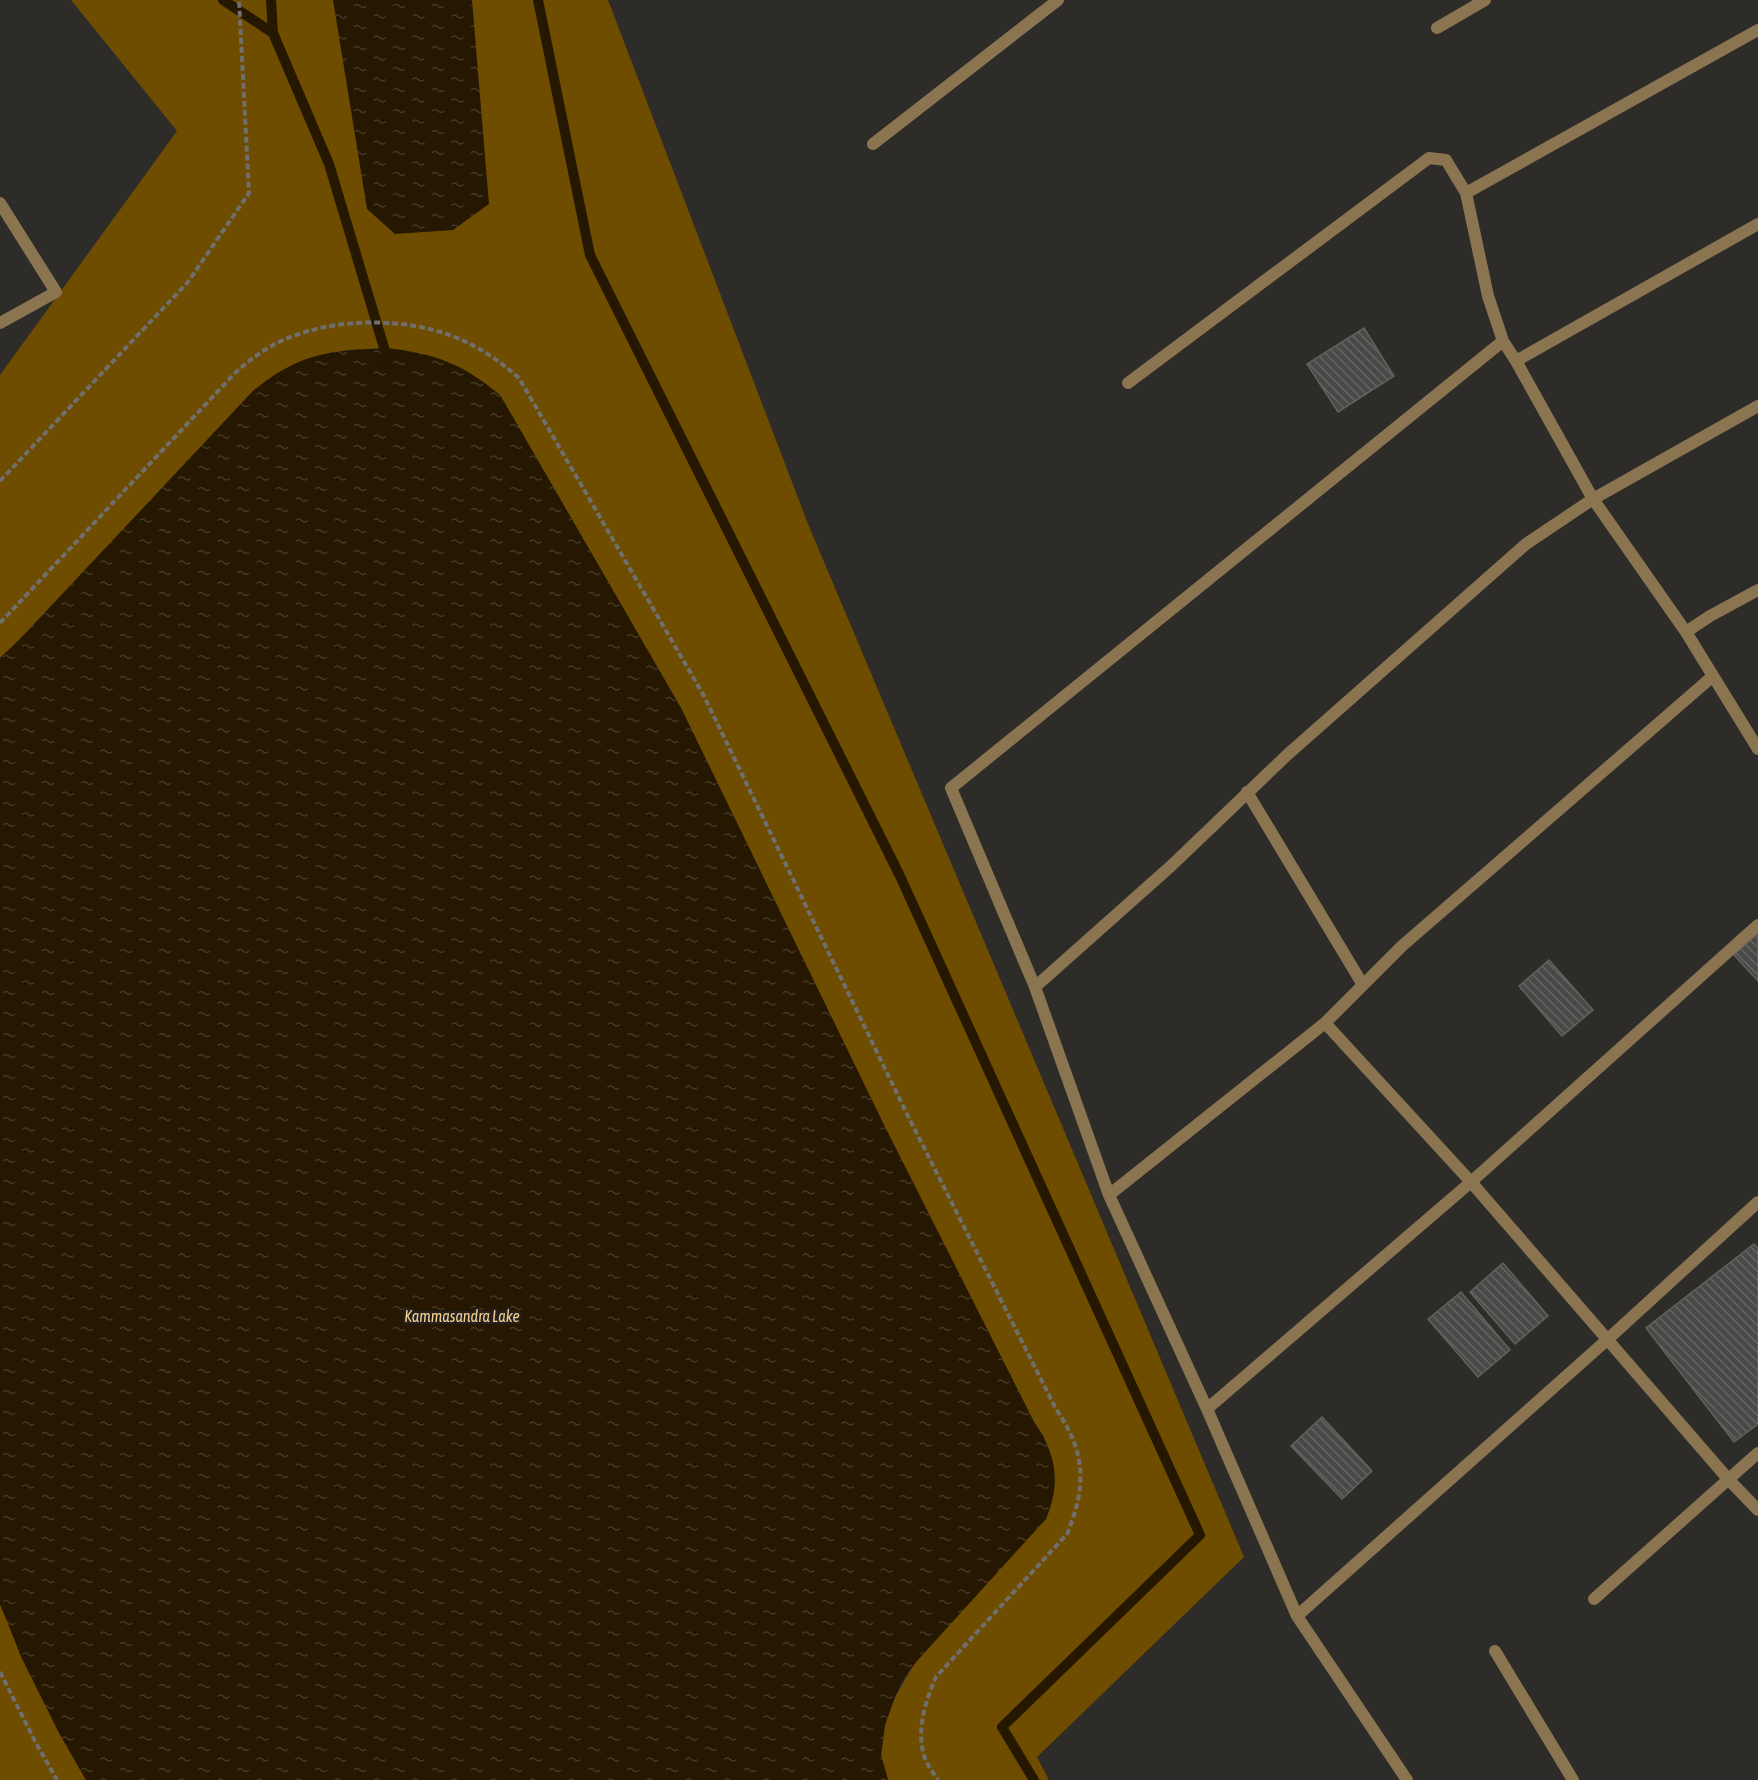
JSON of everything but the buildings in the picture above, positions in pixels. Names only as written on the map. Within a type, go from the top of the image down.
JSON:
[{"type":"street","points":[[873,144],[1058,0]]},
{"type":"street","points":[[1437,28],[1485,0]]},
{"type":"street","points":[[1467,193],[1758,30]]},
{"type":"street","points":[[1128,383],[1429,158],[1446,160],[1467,193],[1488,296],[1503,341],[1593,499],[1686,632],[1758,749]]},
{"type":"street","points":[[0,203],[56,292],[0,324]]},
{"type":"street","points":[[1516,361],[1758,224]]},
{"type":"street","points":[[1407,1780],[1297,1616],[1207,1409],[1109,1195],[1035,987],[951,788],[1503,341]]},
{"type":"street","points":[[1035,987],[1171,867],[1247,792],[1526,544],[1593,499],[1758,406]]},
{"type":"street","points":[[1686,632],[1758,590]]},
{"type":"street","points":[[1109,1195],[1325,1023],[1402,946],[1713,676]]},
{"type":"street","points":[[1247,792],[1363,985]]},
{"type":"street","points":[[1207,1409],[1471,1182],[1758,925]]},
{"type":"street","points":[[1325,1023],[1471,1182],[1729,1480],[1758,1509]]},
{"type":"street","points":[[1297,1616],[1758,1202]]},
{"type":"street","points":[[1594,1599],[1758,1453]]},
{"type":"street","points":[[1495,1651],[1573,1780]]},
{"type":"path","points":[[0,481],[188,282],[249,194],[239,0]]},
{"type":"path","points":[[0,623],[236,372],[257,355],[281,341],[307,331],[333,325],[389,322],[421,326],[473,345],[496,359],[519,378],[704,696],[907,1114],[1077,1447],[1081,1471],[1081,1492],[1067,1534],[936,1677],[929,1693],[924,1710],[922,1733],[924,1755],[938,1780]]},
{"type":"path","points":[[0,1672],[57,1780]]},
{"type":"shaded area","points":[[71,0],[608,0],[808,524],[1244,1557],[1037,1757],[1049,1780],[888,1780],[881,1755],[885,1725],[895,1697],[1045,1438],[1034,1422],[884,1125],[681,708],[500,395],[359,349],[329,353],[290,366],[253,391],[0,658],[0,375],[177,131]]},
{"type":"shaded area","points":[[0,1604],[58,1731],[86,1780],[0,1780]]},
{"type":"water","points":[[333,0],[472,0],[489,204],[453,230],[395,234],[367,209]]},
{"type":"water","name":"Kammasandra Lake","points":[[388,348],[435,357],[448,362],[474,375],[500,395],[681,708],[884,1125],[1048,1446],[1055,1481],[1051,1506],[1046,1519],[904,1678],[885,1725],[881,1755],[888,1780],[86,1780],[58,1731],[22,1659],[0,1604],[0,658],[253,391],[286,368],[316,356],[349,350]]},
{"type":"waterway","points":[[223,0],[273,33]]},
{"type":"waterway","points":[[271,0],[273,33],[329,164],[388,361]]},
{"type":"waterway","points":[[538,0],[590,255],[900,876],[1200,1535],[1002,1727],[1034,1780]]}]
